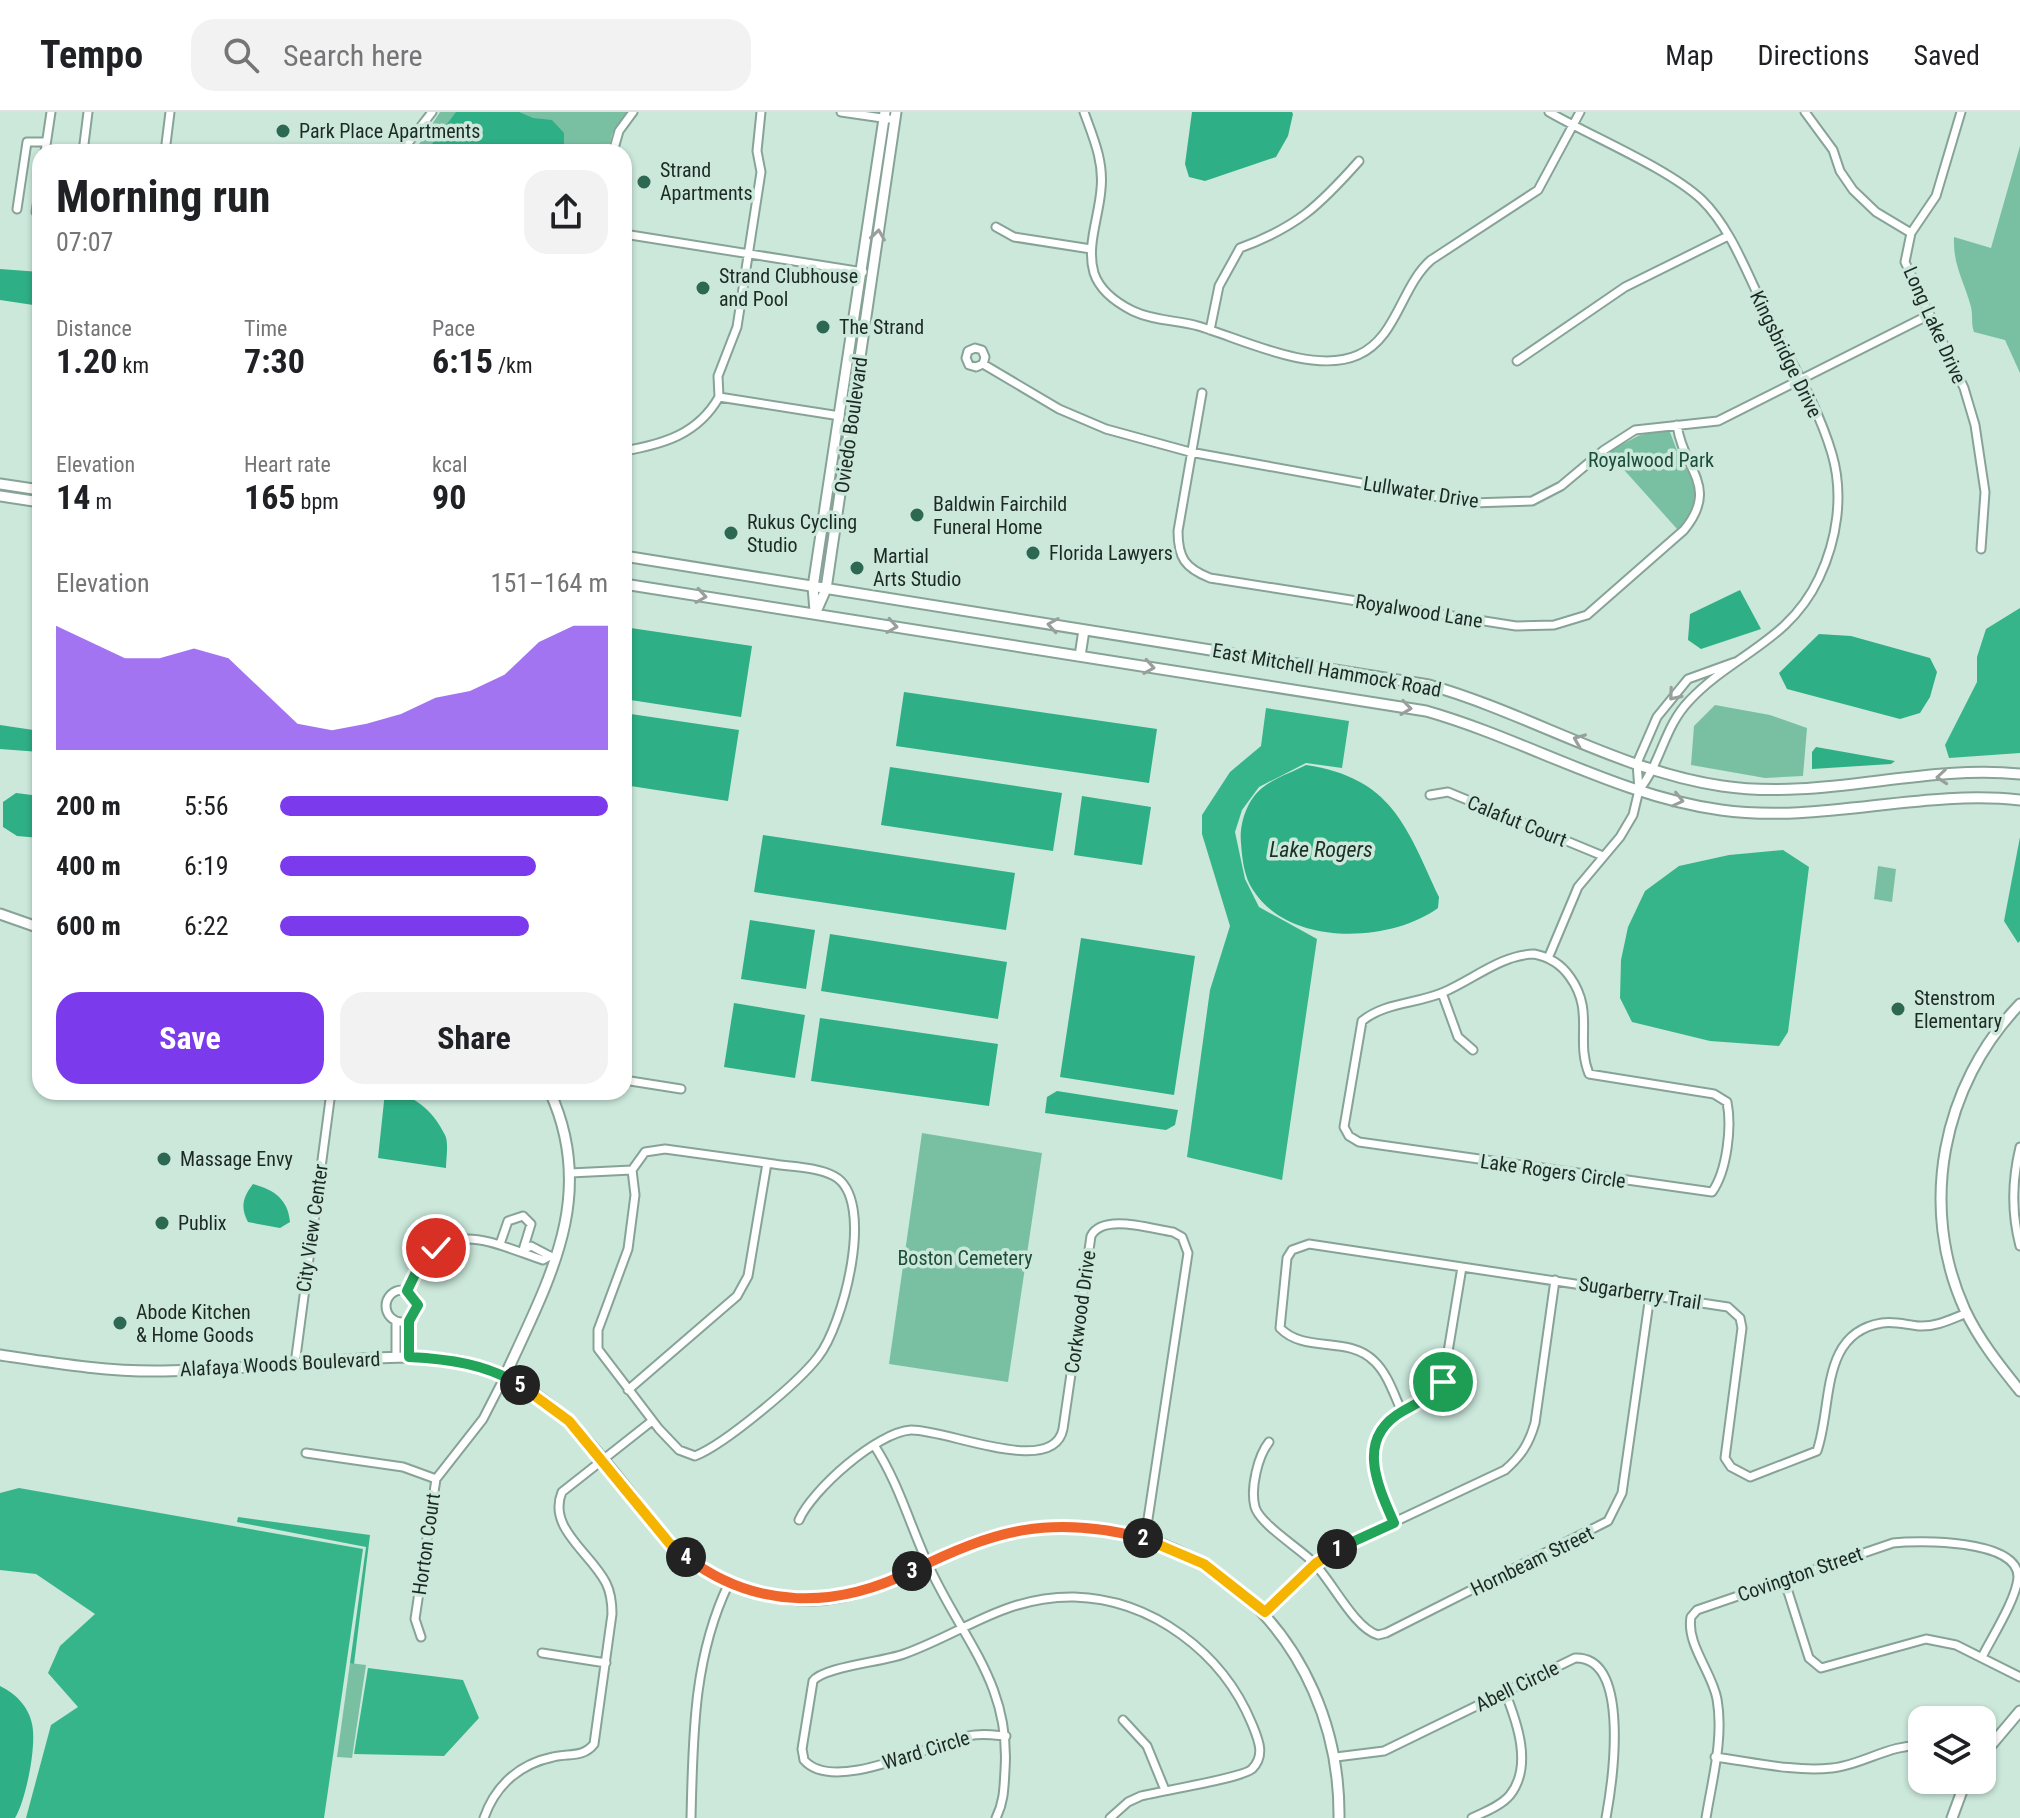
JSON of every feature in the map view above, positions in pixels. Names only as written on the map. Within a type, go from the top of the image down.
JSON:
[{"type":"street","points":[[17,209],[27,142],[46,142],[51,112]]},
{"type":"street","points":[[84,144],[88,112]]},
{"type":"street","points":[[166,144],[170,112]]},
{"type":"street","points":[[408,144],[432,112]]},
{"type":"street","points":[[615,144],[619,131],[633,112]]},
{"type":"street","points":[[632,449],[676,438],[708,417],[719,397],[718,376],[734,341],[761,172],[757,151],[761,112]]},
{"type":"street","points":[[841,112],[890,115]]},
{"type":"street","points":[[1084,112],[1101,168],[1091,249],[1100,285],[1119,303],[1151,318],[1210,330],[1274,352],[1339,361],[1365,351],[1396,316],[1417,271],[1538,190],[1580,112]]},
{"type":"street","name":"Kingsbridge Drive","points":[[1549,112],[1677,182],[1703,201],[1728,236],[1800,380],[1832,454],[1838,499],[1835,527],[1819,579],[1798,615],[1774,638],[1686,704],[1670,726],[1655,770],[1639,790]]},
{"type":"street","points":[[1805,112],[1833,150],[1840,171],[1853,190],[1876,212],[1911,233],[1936,196],[1961,112]]},
{"type":"street","name":"Oviedo Boulevard","points":[[815,614],[813,587],[867,272],[890,115]]},
{"type":"street","points":[[1210,330],[1219,286],[1240,248],[1277,235],[1315,209],[1359,161]]},
{"type":"street","points":[[996,227],[1014,237],[1091,249]]},
{"type":"street","name":"Long Lake Drive","points":[[1911,233],[1905,262],[1964,388],[1975,425],[1985,492],[1981,549]]},
{"type":"street","points":[[632,235],[867,272]]},
{"type":"street","points":[[1517,361],[1625,287],[1728,236]]},
{"type":"street","name":"Oviedo Boulevard","points":[[815,614],[826,589],[853,418],[867,272]]},
{"type":"street","name":"Lullwater Drive","points":[[983,364],[1059,409],[1106,429],[1190,452],[1472,503],[1532,501],[1561,486],[1604,450],[1635,430],[1718,421],[1929,315]]},
{"type":"street","name":"Royalwood Lane","points":[[1202,393],[1190,452],[1178,554],[1190,570],[1210,578],[1516,626],[1554,625],[1587,615],[1684,530],[1697,514],[1701,496],[1699,480],[1679,446],[1677,425]]},
{"type":"street","points":[[719,397],[853,418]]},
{"type":"street","points":[[0,484],[32,489]]},
{"type":"street","points":[[0,496],[32,501]]},
{"type":"street","name":"East Mitchell Hammock Road","points":[[632,557],[1429,685],[1470,696],[1655,770],[1723,786],[1783,790],[1947,776],[2020,774]]},
{"type":"street","name":"East Mitchell Hammock Road","points":[[632,585],[1426,711],[1464,722],[1639,790],[1720,810],[1782,815],[1949,800],[2020,800]]},
{"type":"street","points":[[1080,656],[1084,630]]},
{"type":"street","name":"Kingsbridge Drive","points":[[1639,790],[1637,763],[1657,717],[1688,679],[1741,660]]},
{"type":"street","points":[[1549,956],[1578,887],[1620,837],[1633,815],[1639,790]]},
{"type":"street","name":"Calafut Court","points":[[1430,795],[1448,792],[1603,856]]},
{"type":"street","points":[[0,914],[32,925]]},
{"type":"street","name":"Lake Rogers Circle","points":[[1515,955],[1549,956],[1579,989],[1586,1007],[1584,1063],[1589,1074],[1714,1094],[1727,1102],[1730,1115],[1720,1181],[1712,1192],[1375,1145],[1349,1136],[1344,1127],[1362,1021],[1372,1012],[1442,993],[1515,955]]},
{"type":"street","points":[[1442,993],[1458,1037],[1473,1050]]},
{"type":"street","points":[[2020,1004],[1992,1037],[1964,1084],[1943,1158],[1941,1192],[1949,1264],[1967,1313],[2020,1391]]},
{"type":"street","points":[[632,1081],[681,1089]]},
{"type":"street","name":"City View Center","points":[[295,1364],[330,1100]]},
{"type":"street","points":[[505,1376],[568,1216],[570,1173],[555,1100]]},
{"type":"street","points":[[2020,1147],[2013,1190],[2020,1246]]},
{"type":"street","points":[[665,1149],[767,1163],[835,1176],[851,1194],[856,1216],[842,1312],[818,1357],[726,1440],[695,1456],[679,1450],[652,1421],[598,1349],[598,1330],[628,1249],[635,1195],[632,1170],[645,1152],[665,1149]]},
{"type":"street","points":[[628,1390],[737,1296],[748,1276],[767,1163]]},
{"type":"street","points":[[570,1173],[632,1170]]},
{"type":"street","points":[[500,1244],[508,1221],[523,1216],[531,1224],[523,1250]]},
{"type":"street","name":"Corkwood Drive","points":[[799,1520],[807,1501],[892,1433],[911,1430],[1031,1453],[1054,1446],[1061,1439],[1063,1429],[1094,1230],[1109,1224],[1173,1232],[1182,1237],[1188,1253],[1145,1539]]},
{"type":"street","points":[[407,1291],[418,1268],[436,1248],[470,1238],[523,1250],[531,1246],[546,1250],[554,1257]]},
{"type":"street","name":"Sugarberry Trail","points":[[1402,1412],[1383,1371],[1367,1355],[1346,1346],[1296,1340],[1280,1328],[1287,1258],[1292,1250],[1309,1244],[1728,1307],[1740,1318],[1725,1458],[1731,1467],[1750,1477],[1817,1451],[1830,1375],[1842,1347],[1853,1338],[1883,1323],[1933,1326],[1967,1313]]},
{"type":"street","points":[[1394,1523],[1375,1480],[1373,1450],[1382,1429],[1402,1412],[1434,1394],[1443,1382],[1462,1267]]},
{"type":"street","points":[[1265,1612],[1315,1564],[1505,1470],[1529,1443],[1555,1280]]},
{"type":"street","points":[[396,1357],[396,1322],[387,1313],[386,1301],[394,1291],[407,1291]]},
{"type":"street","points":[[407,1291],[418,1305],[409,1321],[409,1357]]},
{"type":"street","name":"Hornbeam Street","points":[[1315,1564],[1363,1628],[1378,1635],[1608,1521],[1622,1493],[1650,1295]]},
{"type":"street","points":[[396,1322],[409,1321]]},
{"type":"street","name":"Alafaya Woods Boulevard","points":[[0,1355],[116,1370],[409,1357],[453,1360],[505,1376],[557,1411],[601,1459],[670,1544],[706,1571],[729,1583],[775,1598],[817,1600],[885,1585],[976,1540],[1028,1529],[1084,1526],[1145,1539],[1204,1564],[1265,1612],[1304,1668],[1325,1714],[1336,1757],[1339,1818]]},
{"type":"street","name":"Horton Court","points":[[421,1637],[415,1619],[436,1479],[483,1419],[505,1376]]},
{"type":"street","points":[[484,1818],[500,1787],[514,1773],[554,1756],[581,1754],[594,1744],[606,1663],[611,1598],[596,1568],[557,1515],[562,1492],[652,1421]]},
{"type":"street","points":[[1269,1442],[1261,1453],[1254,1505],[1263,1520],[1315,1564]]},
{"type":"street","points":[[874,1445],[894,1475],[928,1563],[996,1690],[1004,1715],[1006,1736],[1003,1803],[996,1818]]},
{"type":"street","points":[[306,1453],[403,1467],[436,1479]]},
{"type":"street","name":"Covington Street","points":[[1706,1818],[1715,1757],[1717,1697],[1690,1631],[1691,1617],[1697,1610],[1871,1549],[1917,1540],[1960,1544],[1998,1555],[2016,1566],[2018,1580],[1982,1657]]},
{"type":"street","points":[[1784,1579],[1809,1658],[1821,1668],[1926,1639],[1956,1645],[2020,1677]]},
{"type":"street","points":[[691,1818],[694,1723],[706,1639],[729,1583]]},
{"type":"street","points":[[963,1628],[992,1612],[1020,1602],[1076,1597],[1141,1612],[1171,1627],[1197,1646],[1223,1673],[1245,1708],[1260,1745],[1260,1756],[1244,1775],[1165,1790],[1128,1802],[1110,1818]]},
{"type":"street","name":"Ward Circle","points":[[963,1628],[904,1654],[817,1675],[813,1681],[806,1722],[804,1760],[820,1771],[865,1768],[915,1756],[966,1736],[1006,1736]]},
{"type":"street","points":[[542,1653],[606,1663]]},
{"type":"street","name":"Abell Circle","points":[[1336,1757],[1384,1751],[1575,1658],[1592,1661],[1599,1669],[1611,1700],[1616,1728],[1606,1818]]},
{"type":"street","points":[[1472,1818],[1510,1796],[1517,1781],[1521,1736],[1505,1692]]},
{"type":"street","points":[[1996,1739],[2020,1711]]},
{"type":"street","points":[[1123,1720],[1147,1746],[1165,1790]]},
{"type":"street","points":[[1715,1757],[1808,1769],[1831,1768],[1908,1747]]},
{"type":"street","points":[[1952,1818],[1961,1794]]},
{"type":"green space","points":[[440,112],[627,112],[612,134],[610,144],[419,144]]},
{"type":"green space","points":[[2020,146],[2020,373],[2005,340],[1974,332],[1971,307],[1955,257],[1954,237],[1991,248]]},
{"type":"green space","name":"Royalwood Park","points":[[1659,430],[1670,432],[1682,464],[1696,480],[1698,495],[1692,514],[1678,530],[1608,452],[1638,436]]},
{"type":"green space","points":[[1715,705],[1770,715],[1807,728],[1803,776],[1765,778],[1691,765],[1694,726]]},
{"type":"green space","points":[[1878,866],[1896,869],[1892,902],[1874,899]]},
{"type":"green space","name":"Boston Cemetery","points":[[922,1133],[1042,1153],[1008,1382],[889,1364]]},
{"type":"green space","points":[[350,1663],[366,1665],[352,1758],[337,1757]]},
{"type":"shaded area","points":[[2020,608],[2020,753],[1949,758],[1945,745],[1977,682],[1977,657],[1986,629]]},
{"type":"shaded area","points":[[1266,708],[1349,721],[1342,768],[1306,763],[1259,787],[1242,810],[1235,832],[1245,879],[1259,907],[1317,939],[1282,1180],[1187,1157],[1210,990],[1230,926],[1202,834],[1202,815],[1230,772],[1261,746]]},
{"type":"shaded area","points":[[2020,837],[2020,941],[2018,943],[2004,921]]},
{"type":"shaded area","points":[[1783,850],[1809,867],[1788,1032],[1779,1046],[1710,1041],[1632,1022],[1620,998],[1621,960],[1628,927],[1645,891],[1679,866],[1729,855]]},
{"type":"shaded area","points":[[19,1488],[363,1549],[324,1818],[26,1818],[51,1725],[78,1707],[48,1673],[60,1646],[95,1614],[36,1574],[0,1570],[0,1493]]},
{"type":"shaded area","points":[[238,1517],[370,1535],[354,1664],[350,1663],[366,1547],[237,1522]]},
{"type":"shaded area","points":[[368,1668],[463,1680],[479,1718],[444,1756],[354,1754]]},
{"type":"water","points":[[456,112],[519,112],[533,118],[552,120],[564,133],[564,144],[432,144]]},
{"type":"water","points":[[1192,112],[1293,114],[1288,136],[1276,157],[1205,181],[1189,177],[1185,164]]},
{"type":"water","points":[[0,269],[32,271],[32,305],[0,300]]},
{"type":"water","points":[[1740,590],[1761,629],[1701,649],[1688,640],[1690,614]]},
{"type":"water","points":[[632,628],[752,646],[741,717],[632,700]]},
{"type":"water","points":[[1819,634],[1851,636],[1930,658],[1937,672],[1930,697],[1920,713],[1900,719],[1787,689],[1779,673]]},
{"type":"water","points":[[904,692],[1157,729],[1149,783],[896,746]]},
{"type":"water","points":[[632,714],[739,730],[728,801],[632,786]]},
{"type":"water","points":[[0,725],[32,730],[32,751],[0,749]]},
{"type":"water","points":[[1816,747],[1895,761],[1891,764],[1812,769],[1812,752]]},
{"type":"water","name":"Lake Rogers","points":[[1306,765],[1335,771],[1358,781],[1392,809],[1405,827],[1427,871],[1439,897],[1438,908],[1418,920],[1394,928],[1341,934],[1290,922],[1269,909],[1253,890],[1246,873],[1241,843],[1243,820],[1252,799],[1262,788]]},
{"type":"water","points":[[890,767],[1062,793],[1053,851],[881,825]]},
{"type":"water","points":[[16,793],[32,795],[32,837],[17,836],[3,827],[3,802]]},
{"type":"water","points":[[1082,796],[1151,807],[1142,865],[1074,855]]},
{"type":"water","points":[[763,835],[1015,873],[1006,930],[754,892]]},
{"type":"water","points":[[750,920],[815,930],[806,989],[741,979]]},
{"type":"water","points":[[830,934],[1007,962],[998,1019],[821,991]]},
{"type":"water","points":[[1081,938],[1195,956],[1174,1095],[1060,1077]]},
{"type":"water","points":[[734,1003],[805,1015],[795,1078],[724,1067]]},
{"type":"water","points":[[820,1018],[998,1044],[989,1106],[811,1081]]},
{"type":"water","points":[[1057,1091],[1178,1110],[1175,1125],[1166,1130],[1045,1113],[1047,1097]]},
{"type":"water","points":[[384,1100],[415,1100],[428,1110],[446,1138],[446,1168],[378,1158]]},
{"type":"water","points":[[253,1184],[267,1189],[283,1201],[290,1222],[280,1228],[248,1222],[244,1202]]},
{"type":"water","points":[[0,1686],[25,1706],[33,1733],[30,1772],[15,1818],[0,1818]]},
{"type":"place","name":"Park Place Apartments","points":[[283,131]]},
{"type":"place","name":"Strand Apartments","points":[[644,182]]},
{"type":"place","name":"Strand Clubhouse and Pool","points":[[703,288]]},
{"type":"place","name":"The Strand","points":[[823,327]]},
{"type":"place","name":"Baldwin Fairchild Funeral Home","points":[[917,515]]},
{"type":"place","name":"Rukus Cycling Studio","points":[[731,533]]},
{"type":"place","name":"Florida Lawyers","points":[[1033,553]]},
{"type":"place","name":"Martial Arts Studio","points":[[857,568]]},
{"type":"place","name":"Stenstrom Elementary","points":[[1898,1009]]},
{"type":"place","name":"Massage Envy","points":[[164,1159]]},
{"type":"place","name":"Publix","points":[[162,1223]]},
{"type":"place","name":"Abode Kitchen & Home Goods","points":[[120,1323]]},
{"type":"route","points":[[436,1248],[418,1268],[407,1291],[413,1294],[418,1305],[417,1312],[409,1321],[409,1357],[453,1360],[482,1367],[505,1376],[536,1395],[581,1434],[670,1544],[706,1571],[729,1583],[775,1598],[817,1600],[845,1596],[885,1585],[976,1540],[1028,1529],[1084,1526],[1145,1539],[1204,1564],[1265,1612],[1315,1564],[1339,1548],[1394,1523],[1375,1480],[1372,1465],[1376,1440],[1389,1420],[1434,1394],[1443,1382]]}]
